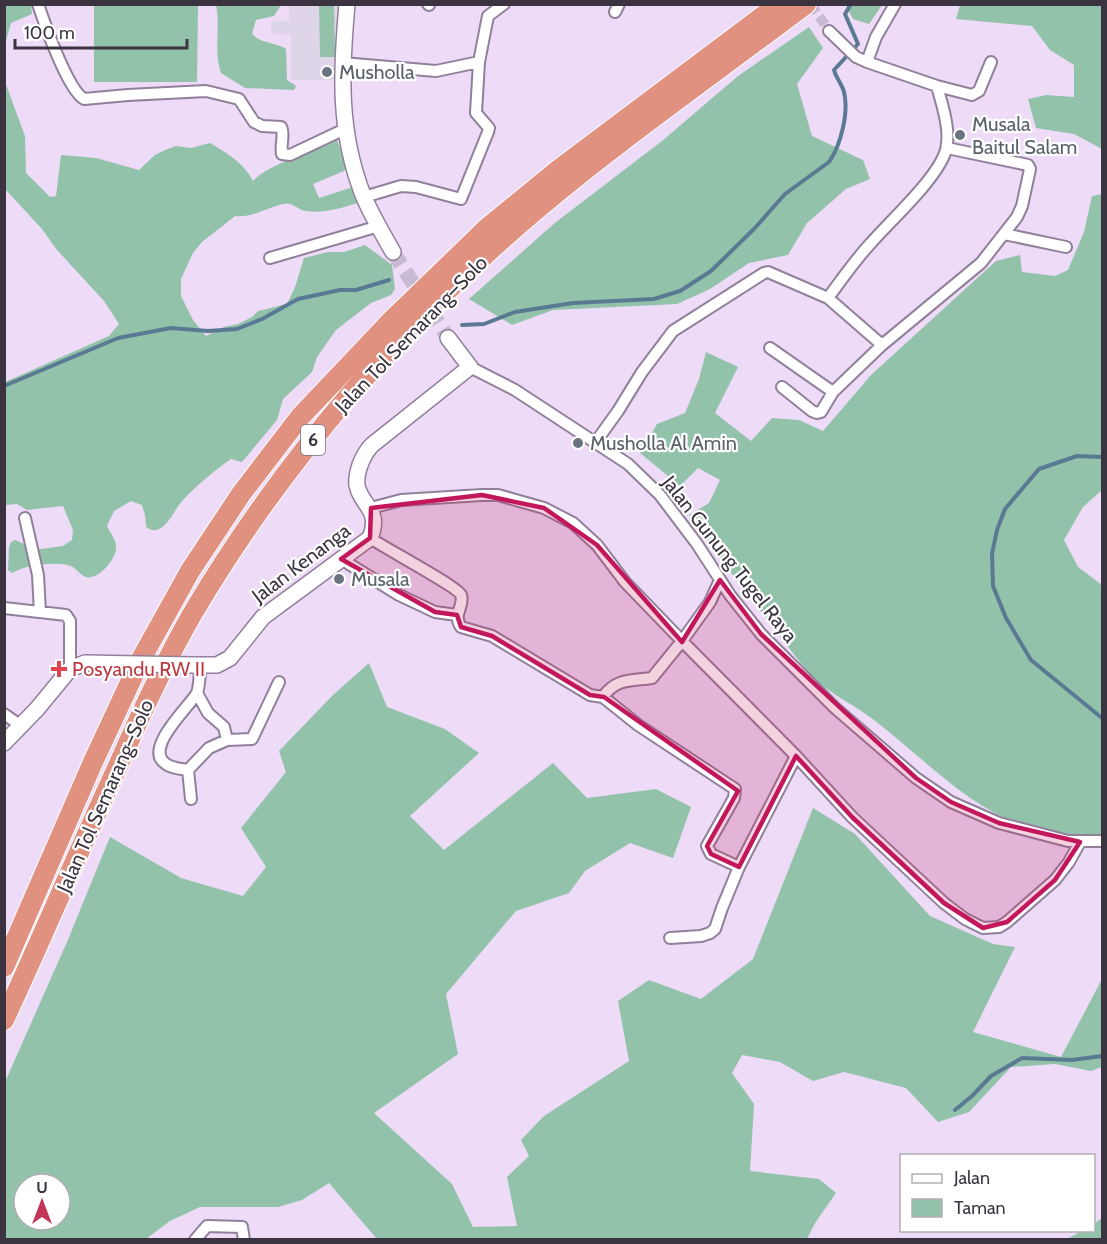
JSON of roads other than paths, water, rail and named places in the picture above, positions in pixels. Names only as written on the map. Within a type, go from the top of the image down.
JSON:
[{"type":"highway","name":"Jalan Tol Semarang–Solo","points":[[4,967],[93,762],[140,661],[190,571],[241,494],[300,417],[393,319],[487,228],[558,170],[779,4]]},
{"type":"highway","name":"Jalan Tol Semarang–Solo","points":[[4,1020],[151,692],[194,612],[287,471],[362,381],[448,290],[536,211],[621,142],[806,4]]},
{"type":"street","points":[[38,4],[64,70],[78,96],[84,99],[206,91],[234,97],[243,103],[254,122],[262,126],[281,127],[283,130],[282,154],[288,156],[345,129]]},
{"type":"street","points":[[347,4],[342,63],[345,129],[352,165],[364,197],[393,252]]},
{"type":"street","points":[[364,197],[402,186],[417,187],[459,199],[463,196],[489,128],[476,113],[478,62],[488,16],[504,4]]},
{"type":"street","points":[[861,59],[895,4]]},
{"type":"street","points":[[829,31],[861,59],[957,92],[976,95],[991,62]]},
{"type":"street","points":[[342,63],[436,71],[478,62]]},
{"type":"street","points":[[828,298],[869,244],[919,192],[943,158],[947,148],[947,136],[938,86]]},
{"type":"street","points":[[782,387],[817,413],[821,412],[833,392],[882,345],[981,263],[1017,217],[1022,206],[1028,165],[947,148]]},
{"type":"street","points":[[270,258],[379,226]]},
{"type":"street","points":[[1004,234],[1066,247]]},
{"type":"street","points":[[595,443],[642,372],[673,331],[764,273],[770,273],[828,298],[882,345]]},
{"type":"street","points":[[448,338],[470,367]]},
{"type":"street","points":[[770,348],[833,392]]},
{"type":"street","name":"Jalan Gunung Tugel Raya","points":[[470,367],[515,390],[628,464],[660,495],[697,544],[720,580],[769,642],[835,708],[916,778],[951,802],[999,823],[1039,835],[1080,842],[1102,841]]},
{"type":"street","name":"Jalan Kenanga","points":[[70,669],[86,663],[217,665],[230,658],[263,616],[370,538],[374,529],[371,507],[357,485],[357,474],[367,450],[470,367]]},
{"type":"street","points":[[371,507],[400,500],[498,495],[544,508],[573,523],[597,545],[625,582],[796,756],[852,817],[945,903],[965,919],[983,928],[999,927],[1054,880],[1069,862],[1080,842]]},
{"type":"street","points":[[25,518],[38,575],[40,612]]},
{"type":"street","points":[[370,538],[392,553],[428,571],[459,592],[462,600],[457,615],[461,627],[492,636],[590,695],[603,697],[638,725],[735,789],[734,798],[707,846],[711,854],[739,867]]},
{"type":"street","points":[[341,559],[399,596],[435,612],[457,615]]},
{"type":"street","points":[[603,697],[609,688],[617,683],[652,678],[710,602],[720,580]]},
{"type":"street","points":[[4,608],[66,615],[70,669],[37,709],[4,742]]},
{"type":"street","points":[[197,665],[197,693],[208,713],[224,727],[227,740]]},
{"type":"street","points":[[191,799],[188,770],[209,748],[227,740],[252,739],[279,682]]},
{"type":"street","points":[[188,770],[166,764],[160,756],[160,749],[171,724],[197,693]]},
{"type":"street","points":[[4,714],[20,725]]},
{"type":"street","points":[[670,938],[701,936],[715,929],[739,867],[796,756]]},
{"type":"street","points":[[195,1239],[207,1226],[242,1227],[244,1239]]},
{"type":"waterway","points":[[462,325],[484,324],[515,312],[573,303],[654,299],[680,291],[711,271],[754,229],[785,194],[829,162],[833,155],[843,128],[845,109],[844,92],[834,70],[858,44],[845,14],[851,4]]},
{"type":"waterway","points":[[4,386],[118,338],[171,328],[208,331],[237,329],[262,319],[298,299],[340,290],[356,290],[389,280]]},
{"type":"waterway","points":[[1102,457],[1077,456],[1039,469],[1005,509],[997,530],[992,554],[993,586],[1006,618],[1031,660],[1102,718]]},
{"type":"waterway","points":[[955,1110],[991,1076],[1022,1058],[1072,1060],[1102,1056]]},
{"type":"tunnel","points":[[811,4],[829,31]]},
{"type":"tunnel","points":[[393,252],[448,338]]},
{"type":"place","name":"Musholla","points":[[327,72]]},
{"type":"place","name":"Musala Baitul Salam","points":[[960,135]]},
{"type":"place","name":"Musholla Al Amin","points":[[578,443]]},
{"type":"place","name":"Musala","points":[[339,579]]},
{"type":"place","name":"Posyandu RW II","points":[[59,669]]}]
